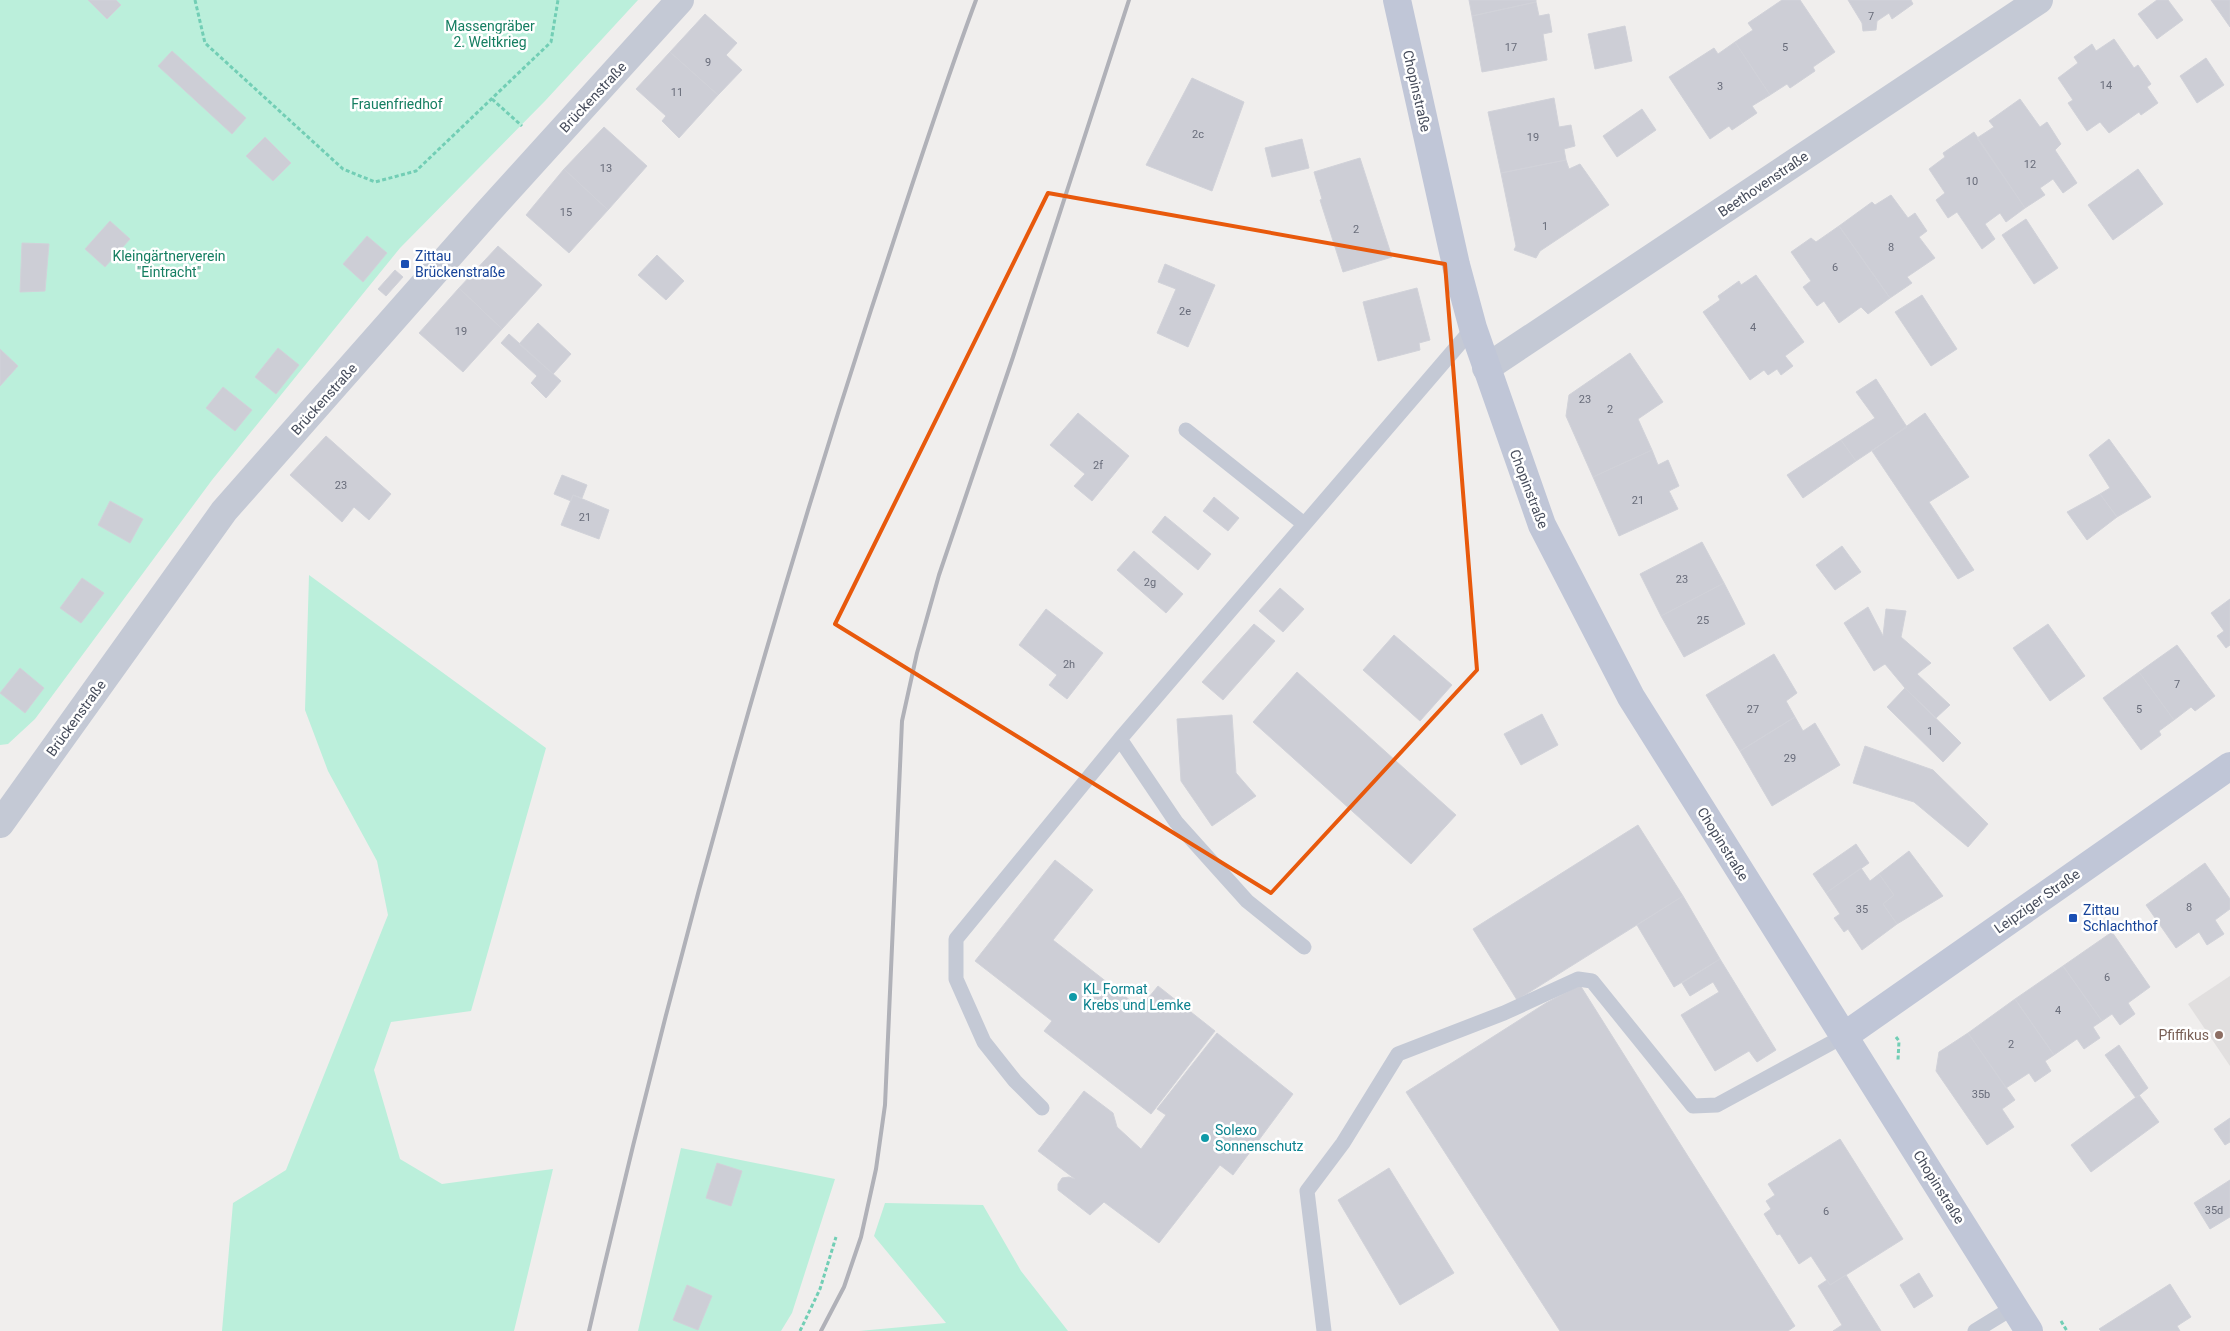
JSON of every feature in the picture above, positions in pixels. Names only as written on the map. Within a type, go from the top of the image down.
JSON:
[{"type":"street","name":"Brückenstraße","points":[[0,824],[224,511],[680,0]]},
{"type":"street","name":"Chopinstraße","points":[[1397,0],[1456,265],[1473,328],[1542,525],[1631,697],[2030,1331]]},
{"type":"street","name":"Beethovenstraße","points":[[1486,368],[2039,0]]},
{"type":"street","name":"Leipziger Straße","points":[[1844,1036],[2230,766]]},
{"type":"lane","points":[[1042,1108],[1015,1081],[984,1042],[956,979],[956,939],[1120,739],[1473,328]]},
{"type":"lane","points":[[1186,430],[1304,524]]},
{"type":"lane","points":[[1120,739],[1176,822],[1247,900],[1304,947]]},
{"type":"lane","points":[[1324,1331],[1307,1191],[1343,1143],[1398,1054],[1504,1013],[1578,979],[1592,981],[1693,1106],[1716,1105],[1844,1036]]},
{"type":"lane","points":[[1975,1331],[2014,1307]]},
{"type":"path","points":[[195,0],[205,44],[343,170],[375,182],[416,171],[551,42],[558,0]]},
{"type":"path","points":[[492,99],[547,148]]},
{"type":"path","points":[[800,1331],[820,1289],[836,1237]]},
{"type":"highlighted area","points":[[1048,193],[1445,264],[1477,670],[1271,893],[835,624]]},
{"type":"shaded area","name":"Pfiffikus","points":[[2230,976],[2230,1066],[2188,1004]]},
{"type":"green space","name":"Kleingärtnerverein \"Eintracht\"","points":[[0,0],[638,0],[545,101],[400,248],[212,480],[35,719],[8,744],[0,745]]},
{"type":"green space","points":[[309,575],[546,748],[471,1011],[391,1022],[374,1070],[400,1159],[442,1184],[553,1169],[514,1331],[222,1331],[233,1203],[286,1170],[388,915],[377,861],[328,771],[305,710]]},
{"type":"green space","points":[[681,1148],[835,1179],[792,1313],[781,1331],[638,1331]]},
{"type":"green space","points":[[885,1203],[983,1205],[1021,1271],[1068,1331],[859,1331],[946,1323],[874,1236]]},
{"type":"building","points":[[88,0],[116,0],[121,5],[107,19]]},
{"type":"building","points":[[1469,0],[1536,0],[1536,2],[1472,16]]},
{"type":"building","points":[[1782,0],[1800,0],[1835,52],[1813,67],[1815,71],[1790,88],[1787,84],[1770,95],[1735,42],[1753,30],[1748,23]]},
{"type":"building","points":[[1848,0],[1911,0],[1913,4],[1892,19],[1889,13],[1877,21],[1876,30],[1863,31],[1862,23]]},
{"type":"building","points":[[2157,0],[2168,0],[2183,20],[2157,39],[2138,14]]},
{"type":"building","points":[[2211,0],[2230,0],[2230,27]]},
{"type":"building","points":[[1536,2],[1539,16],[1549,14],[1552,32],[1543,34],[1547,60],[1482,72],[1472,16]]},
{"type":"building","points":[[705,14],[737,43],[726,55],[742,70],[718,95],[670,52]]},
{"type":"building","points":[[1625,26],[1632,61],[1595,69],[1588,34]]},
{"type":"building","points":[[2114,39],[2134,68],[2138,65],[2151,84],[2147,87],[2158,103],[2141,115],[2139,112],[2109,133],[2100,122],[2087,131],[2068,103],[2073,100],[2058,78],[2078,63],[2074,57],[2092,44],[2096,51]]},
{"type":"building","points":[[1735,42],[1770,95],[1752,106],[1757,113],[1732,130],[1729,126],[1710,139],[1669,77],[1714,48],[1718,54]]},
{"type":"building","points":[[172,51],[246,118],[232,134],[158,66]]},
{"type":"building","points":[[670,52],[718,95],[679,138],[662,121],[666,116],[636,89]]},
{"type":"building","points":[[2206,58],[2224,85],[2197,103],[2180,76]]},
{"type":"building","points":[[1192,78],[1244,102],[1212,191],[1146,165]]},
{"type":"building","points":[[1554,98],[1559,127],[1571,125],[1575,146],[1564,149],[1566,160],[1501,173],[1488,112]]},
{"type":"building","points":[[2020,99],[2040,127],[2047,122],[2061,144],[2055,150],[2077,183],[2063,193],[2053,179],[2040,188],[2045,195],[2025,208],[1977,138],[1994,127],[1989,121]]},
{"type":"building","points":[[1642,109],[1656,130],[1617,157],[1603,136]]},
{"type":"building","points":[[604,127],[647,166],[608,210],[564,169]]},
{"type":"building","points":[[1974,132],[2025,208],[2006,222],[2000,213],[1985,224],[1995,239],[1982,249],[1957,212],[1948,218],[1936,200],[1945,193],[1929,169],[1945,157],[1943,153]]},
{"type":"building","points":[[265,137],[291,163],[273,181],[246,156]]},
{"type":"building","points":[[1302,139],[1309,168],[1272,177],[1265,148]]},
{"type":"building","points":[[1360,158],[1392,257],[1343,272],[1320,200],[1322,199],[1314,172]]},
{"type":"building","points":[[1566,160],[1569,169],[1580,164],[1609,205],[1540,251],[1536,258],[1514,250],[1516,246],[1501,173]]},
{"type":"building","points":[[564,169],[608,210],[569,253],[526,215]]},
{"type":"building","points":[[2138,169],[2163,204],[2113,240],[2088,205]]},
{"type":"building","points":[[1891,195],[1908,218],[1915,213],[1927,231],[1919,237],[1935,258],[1907,277],[1912,283],[1890,298],[1839,226],[1872,202],[1875,205]]},
{"type":"building","points":[[2026,219],[2058,268],[2034,284],[2002,235]]},
{"type":"building","points":[[110,221],[130,239],[105,267],[85,249]]},
{"type":"building","points":[[1839,226],[1890,298],[1868,314],[1861,307],[1839,323],[1824,301],[1817,306],[1803,287],[1811,281],[1791,252],[1811,238],[1816,242]]},
{"type":"building","points":[[367,236],[387,253],[363,282],[343,264]]},
{"type":"building","points":[[22,243],[49,244],[45,291],[20,292]]},
{"type":"building","points":[[498,246],[542,285],[502,329],[459,288]]},
{"type":"building","points":[[657,255],[684,281],[666,300],[638,275]]},
{"type":"building","points":[[1165,264],[1215,285],[1188,347],[1157,333],[1176,289],[1158,282]]},
{"type":"building","points":[[395,270],[403,277],[386,296],[378,289]]},
{"type":"building","points":[[1756,275],[1804,342],[1785,356],[1793,366],[1781,375],[1777,369],[1768,375],[1764,370],[1750,380],[1703,312],[1720,300],[1718,296],[1739,281],[1741,285]]},
{"type":"building","points":[[459,288],[502,329],[463,372],[419,333]]},
{"type":"building","points":[[1417,288],[1430,340],[1419,343],[1420,350],[1378,361],[1363,302]]},
{"type":"building","points":[[1922,295],[1957,349],[1931,366],[1895,312]]},
{"type":"building","points":[[538,323],[571,354],[553,374],[519,344]]},
{"type":"building","points":[[509,334],[561,381],[546,398],[531,383],[537,376],[501,343]]},
{"type":"building","points":[[278,348],[299,365],[276,394],[255,377]]},
{"type":"building","points":[[0,349],[18,366],[0,386]]},
{"type":"building","points":[[1630,353],[1663,402],[1638,419],[1652,450],[1593,477],[1566,416],[1569,395]]},
{"type":"building","points":[[1876,379],[1907,427],[1856,461],[1841,440],[1875,418],[1856,392]]},
{"type":"building","points":[[223,387],[252,410],[235,431],[206,408]]},
{"type":"building","points":[[1078,413],[1129,456],[1092,501],[1074,486],[1085,474],[1050,445]]},
{"type":"building","points":[[1925,413],[1969,477],[1929,502],[1974,570],[1958,579],[1872,451]]},
{"type":"building","points":[[326,436],[391,494],[369,520],[354,507],[342,522],[290,475]]},
{"type":"building","points":[[2109,439],[2151,497],[2117,517],[2100,494],[2110,488],[2089,455]]},
{"type":"building","points":[[1841,440],[1856,461],[1803,498],[1787,475]]},
{"type":"building","points":[[1652,450],[1658,465],[1668,460],[1679,486],[1669,491],[1678,509],[1619,536],[1593,477]]},
{"type":"building","points":[[562,475],[587,485],[582,498],[573,495],[571,501],[554,494]]},
{"type":"building","points":[[2100,494],[2117,517],[2087,540],[2067,512]]},
{"type":"building","points":[[573,495],[609,510],[599,539],[561,525]]},
{"type":"building","points":[[1214,497],[1239,518],[1228,531],[1203,511]]},
{"type":"building","points":[[110,501],[143,519],[130,543],[98,525]]},
{"type":"building","points":[[1165,516],[1211,554],[1198,570],[1152,532]]},
{"type":"building","points":[[1702,542],[1724,583],[1661,616],[1640,574]]},
{"type":"building","points":[[1842,546],[1861,572],[1835,590],[1816,565]]},
{"type":"building","points":[[1134,551],[1183,594],[1166,613],[1117,570]]},
{"type":"building","points":[[82,578],[104,593],[81,623],[60,608]]},
{"type":"building","points":[[1724,583],[1745,624],[1684,657],[1661,616]]},
{"type":"building","points":[[1280,588],[1304,609],[1283,632],[1259,611]]},
{"type":"building","points":[[2230,599],[2230,645],[2226,648],[2217,636],[2224,631],[2211,613]]},
{"type":"building","points":[[1868,607],[1883,636],[1886,609],[1906,611],[1901,637],[1931,663],[1917,674],[1950,705],[1936,718],[1905,688],[1885,664],[1874,671],[1844,623]]},
{"type":"building","points":[[1046,609],[1103,653],[1067,699],[1049,685],[1057,675],[1019,645]]},
{"type":"building","points":[[1254,624],[1275,641],[1223,700],[1202,682]]},
{"type":"building","points":[[2048,624],[2085,676],[2050,701],[2013,648]]},
{"type":"building","points":[[1394,635],[1452,685],[1420,721],[1363,670]]},
{"type":"building","points":[[2177,645],[2215,696],[2195,711],[2191,707],[2174,720],[2139,672]]},
{"type":"building","points":[[1774,654],[1797,693],[1786,701],[1795,717],[1740,751],[1706,695]]},
{"type":"building","points":[[20,668],[44,688],[25,713],[0,693]]},
{"type":"building","points":[[1297,672],[1456,815],[1411,864],[1253,722]]},
{"type":"building","points":[[2139,672],[2174,720],[2159,731],[2161,735],[2141,750],[2103,698]]},
{"type":"building","points":[[1905,688],[1961,743],[1943,762],[1887,707]]},
{"type":"building","points":[[1542,714],[1558,745],[1521,765],[1504,734]]},
{"type":"building","points":[[1232,715],[1236,773],[1256,796],[1212,826],[1181,781],[1177,719]]},
{"type":"building","points":[[1795,717],[1803,731],[1815,723],[1840,765],[1772,806],[1740,751]]},
{"type":"building","points":[[1865,746],[1933,770],[1988,824],[1968,847],[1914,802],[1853,783]]},
{"type":"building","points":[[1638,825],[1683,896],[1517,1000],[1473,929]]},
{"type":"building","points":[[1856,844],[1869,863],[1826,893],[1813,874]]},
{"type":"building","points":[[1909,851],[1943,896],[1897,924],[1883,904],[1894,895],[1879,874]]},
{"type":"building","name":"KL Format Krebs und Lemke","points":[[1055,860],[1093,890],[1053,940],[1140,1008],[1158,986],[1215,1031],[1151,1114],[1044,1031],[1052,1021],[975,961]]},
{"type":"building","points":[[2205,863],[2230,899],[2230,909],[2215,920],[2224,934],[2207,945],[2199,932],[2176,948],[2146,905]]},
{"type":"building","points":[[1861,868],[1870,881],[1879,874],[1894,895],[1883,904],[1897,924],[1862,950],[1848,929],[1844,932],[1834,918],[1840,914],[1826,893]]},
{"type":"building","points":[[1683,896],[1720,959],[1674,987],[1637,925]]},
{"type":"building","points":[[2112,932],[2150,987],[2128,1003],[2135,1014],[2120,1025],[2112,1014],[2102,1021],[2063,966]]},
{"type":"building","points":[[1720,959],[1776,1050],[1757,1062],[1749,1051],[1715,1071],[1681,1015],[1719,992],[1713,982],[1690,996],[1682,983]]},
{"type":"building","points":[[2063,966],[2102,1021],[2093,1027],[2100,1038],[2084,1049],[2077,1039],[2054,1055],[2015,999]]},
{"type":"building","points":[[1580,985],[1795,1326],[1788,1331],[1560,1331],[1406,1092],[1546,1003]]},
{"type":"building","points":[[2015,999],[2054,1055],[2045,1061],[2051,1071],[2035,1082],[2029,1073],[2006,1088],[1968,1033]]},
{"type":"building","name":"Solexo Sonnenschutz","points":[[1217,1033],[1293,1094],[1233,1175],[1220,1165],[1159,1243],[1104,1202],[1090,1215],[1058,1190],[1058,1184],[1062,1178],[1069,1177],[1075,1179],[1038,1151],[1084,1091],[1113,1113],[1117,1127],[1141,1149],[1166,1115],[1157,1109]]},
{"type":"building","points":[[1968,1033],[2015,1100],[2002,1109],[2014,1127],[1987,1145],[1936,1071],[1939,1052]]},
{"type":"building","points":[[2119,1045],[2148,1088],[2136,1098],[2105,1055]]},
{"type":"building","points":[[2139,1095],[2159,1122],[2091,1172],[2071,1145]]},
{"type":"building","points":[[2230,1118],[2230,1142],[2225,1145],[2214,1129]]},
{"type":"building","points":[[1840,1139],[1903,1239],[1830,1285],[1811,1256],[1799,1264],[1780,1234],[1777,1235],[1764,1214],[1771,1209],[1766,1201],[1775,1195],[1768,1184]]},
{"type":"building","points":[[717,1163],[742,1171],[731,1206],[706,1198]]},
{"type":"building","points":[[1389,1168],[1454,1273],[1400,1305],[1338,1200]]},
{"type":"building","points":[[2230,1180],[2230,1217],[2210,1229],[2194,1203]]},
{"type":"building","points":[[1919,1273],[1933,1296],[1914,1308],[1900,1285]]},
{"type":"building","points":[[1846,1275],[1881,1331],[1833,1331],[1842,1325],[1818,1286],[1827,1280],[1830,1285]]},
{"type":"building","points":[[2170,1284],[2191,1317],[2177,1326],[2180,1331],[2101,1331],[2099,1329]]},
{"type":"building","points":[[687,1285],[712,1296],[698,1330],[673,1320]]},
{"type":"railway","points":[[589,1331],[619,1202],[684,945],[755,690],[792,563],[871,310],[935,116],[976,0]]},
{"type":"railway","points":[[821,1331],[844,1287],[861,1237],[876,1169],[885,1105],[902,721],[917,653],[939,575],[1013,357],[1129,0]]},
{"type":"place","name":"Zittau Brückenstraße","points":[[405,264]]},
{"type":"place","name":"Zittau Schlachthof","points":[[2073,918]]},
{"type":"place","name":"KL Format Krebs und Lemke","points":[[1073,997]]},
{"type":"place","name":"Pfiffikus","points":[[2219,1035]]},
{"type":"place","name":"Solexo Sonnenschutz","points":[[1205,1138]]},
{"type":"park label","name":"Massengräber 2. Weltkrieg","points":[[490,34]]},
{"type":"park label","name":"Frauenfriedhof","points":[[397,104]]}]
